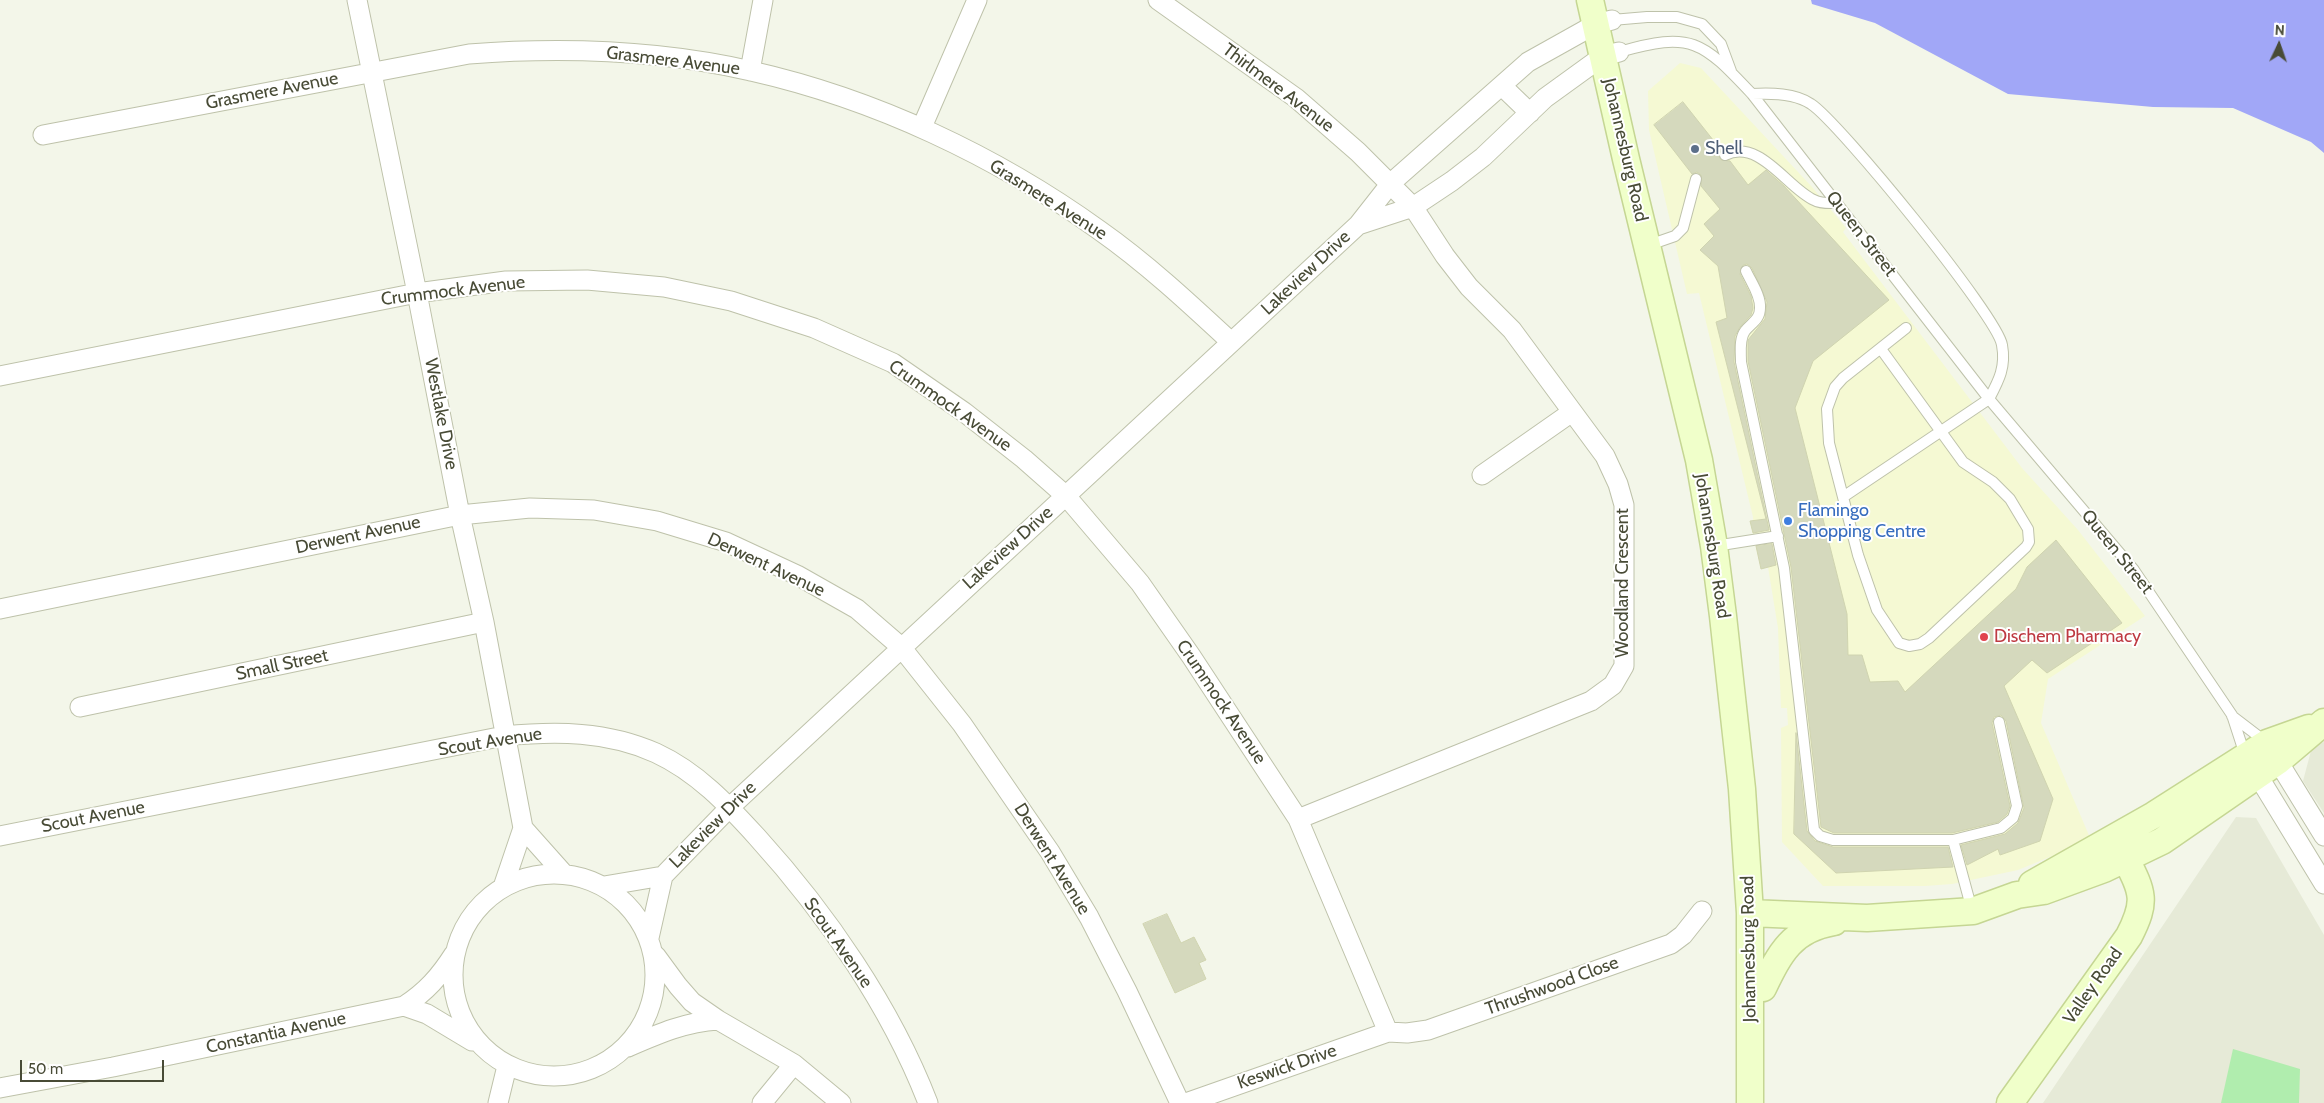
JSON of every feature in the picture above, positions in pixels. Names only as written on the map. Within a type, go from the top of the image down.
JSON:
[{"type":"street","name":"Westlake Drive","points":[[357,0],[373,72],[460,514],[484,622],[504,736],[523,828]]},
{"type":"street","points":[[750,70],[763,0]]},
{"type":"street","points":[[922,128],[976,0]]},
{"type":"street","name":"Thirlmere Avenue","points":[[1158,0],[1296,98],[1358,152],[1391,184]]},
{"type":"street","name":"Lakeview Drive","points":[[652,946],[663,876],[730,807],[900,647],[1358,225],[1391,184],[1528,62],[1601,11]]},
{"type":"street","name":"Johannesburg Road","points":[[1601,11],[1611,54],[1641,156],[1656,243],[1700,460],[1721,545],[1738,742],[1757,913],[1763,988],[1766,1103]]},
{"type":"street","name":"Grasmere Avenue","points":[[43,135],[469,54],[521,50],[578,51],[647,55],[750,70],[842,96],[922,128],[1020,179],[1100,230],[1183,298],[1231,342]]},
{"type":"street","name":"Lakeview Drive","points":[[1358,225],[1413,206],[1452,181],[1483,157],[1545,98],[1611,54]]},
{"type":"street","points":[[1502,86],[1530,113]]},
{"type":"street","name":"Woodland Crescent","points":[[1298,819],[1591,700],[1613,686],[1624,666],[1624,505],[1618,484],[1605,456],[1512,330],[1469,287],[1445,256],[1413,206],[1391,184]]},
{"type":"street","name":"Crummock Avenue","points":[[0,376],[417,292],[506,281],[587,280],[664,287],[730,301],[814,328],[893,364],[964,412],[1024,459],[1066,496],[1140,583],[1197,664],[1298,819],[1388,1032]]},
{"type":"street","points":[[1482,475],[1572,412]]},
{"type":"street","name":"Derwent Avenue","points":[[0,609],[460,514],[530,508],[594,510],[657,521],[726,542],[797,575],[857,609],[900,647],[962,724],[1050,852],[1089,917],[1127,991],[1180,1103]]},
{"type":"street","name":"Small Street","points":[[80,707],[484,622]]},
{"type":"street","points":[[2017,895],[2052,871],[2262,759],[2324,722]]},
{"type":"street","name":"Scout Avenue","points":[[0,836],[504,736],[542,732],[579,733],[616,738],[656,753],[697,776],[730,807],[783,866],[822,916],[863,978],[896,1032],[928,1103]]},
{"type":"street","points":[[2262,759],[2324,836]]},
{"type":"street","points":[[1763,988],[1777,960],[1790,943],[1805,931],[1822,924],[1867,918],[1973,911],[2017,895],[2044,891],[2126,859],[2162,841],[2262,759]]},
{"type":"street","points":[[2262,759],[2324,884]]},
{"type":"street","points":[[503,887],[523,828],[564,874]]},
{"type":"street","name":"Valley Road","points":[[2010,1103],[2129,936],[2139,917],[2142,901],[2140,888],[2126,859]]},
{"type":"street","points":[[481,1047],[462,1020],[452,988],[454,954],[464,928],[481,904],[503,887],[533,876],[564,874],[584,878],[604,886],[631,908],[652,946],[688,997],[718,1020],[794,1064],[841,1103]]},
{"type":"street","name":"Lakeview Drive","points":[[604,886],[663,876]]},
{"type":"street","name":"Thrushwood Close","points":[[1388,1032],[1407,1033],[1428,1030],[1671,944],[1684,935],[1702,911]]},
{"type":"street","points":[[1757,913],[1867,918]]},
{"type":"street","name":"Johannesburg Road","points":[[1750,1103],[1757,913]]},
{"type":"street","points":[[404,1006],[427,1014],[481,1047],[507,1066],[538,1076],[570,1076],[601,1066],[627,1047],[643,1027],[652,1004],[657,979],[652,946]]},
{"type":"street","name":"Constantia Avenue","points":[[0,1088],[113,1067],[404,1006],[428,988],[454,954]]},
{"type":"street","points":[[627,1047],[696,1021],[718,1020]]},
{"type":"street","name":"Keswick Drive","points":[[1186,1103],[1388,1032]]},
{"type":"street","points":[[762,1103],[794,1064]]},
{"type":"street","points":[[498,1103],[507,1066]]},
{"type":"lane","name":"Queen Street","points":[[1601,11],[1647,17],[1677,17],[1702,24],[1721,44],[1731,72]]},
{"type":"lane","name":"Queen Street","points":[[1611,54],[1649,44],[1682,41],[1709,52],[1752,94],[1989,399],[2134,570],[2262,759]]},
{"type":"lane","points":[[1752,94],[1772,93],[1812,104],[1848,140],[1946,260],[1983,311],[2002,344],[2002,374],[1989,399],[1843,498]]},
{"type":"lane","points":[[1725,155],[1739,152],[1756,156],[1772,166],[1799,191],[1815,201],[1837,203]]},
{"type":"lane","points":[[1656,243],[1675,236],[1683,228],[1696,179]]},
{"type":"lane","points":[[1746,271],[1759,299],[1760,309],[1758,319],[1744,332],[1741,345],[1741,362],[1778,536],[1814,830],[1820,836],[1833,840],[1952,840],[2001,828],[2013,818],[2016,806],[1999,722]]},
{"type":"lane","points":[[1881,349],[1942,431],[1950,447],[1963,462],[1993,482],[2010,499],[2026,524],[2029,542],[1929,638],[1920,644],[1908,646],[1900,643],[1877,610],[1858,555],[1829,443],[1827,409],[1836,387],[1843,378],[1906,328]]},
{"type":"lane","points":[[1721,545],[1778,536]]},
{"type":"lane","name":"Queen Street","points":[[2232,715],[2262,759]]},
{"type":"lane","points":[[1952,840],[1973,911]]},
{"type":"shaded area","points":[[1680,63],[1701,68],[1812,187],[1846,228],[1843,232],[2022,468],[2078,530],[2145,616],[2048,679],[2041,723],[2091,840],[2018,870],[1952,884],[1925,886],[1823,886],[1782,842],[1781,728],[1788,725],[1787,708],[1781,708],[1778,628],[1768,567],[1761,569],[1750,521],[1753,521],[1753,517],[1699,293],[1687,294],[1649,130],[1648,91]]},
{"type":"shaded area","points":[[2324,742],[2324,813],[2303,781],[2312,747]]},
{"type":"shaded area","points":[[2236,817],[2256,818],[2324,935],[2324,1103],[2043,1103]]},
{"type":"green space","points":[[2233,1049],[2300,1069],[2299,1103],[2221,1103]]},
{"type":"water","points":[[1811,0],[2324,0],[2324,153],[2311,142],[2233,108],[2153,107],[2008,94],[1875,23],[1812,4]]},
{"type":"building","name":"Flamingo Shopping Centre","points":[[1683,102],[1721,150],[1718,154],[1721,160],[1730,161],[1748,185],[1766,170],[1784,186],[1889,300],[1813,361],[1795,408],[1847,614],[1848,655],[1862,655],[1870,682],[1898,681],[1905,692],[2016,589],[2027,567],[2056,540],[2122,623],[2047,673],[2032,660],[2004,686],[2053,799],[2040,841],[2000,855],[1998,849],[1967,865],[1961,845],[2005,834],[2018,823],[2024,808],[2006,721],[2001,715],[1994,717],[1992,723],[2010,806],[2007,814],[1998,822],[1952,833],[1834,833],[1821,827],[1791,567],[1748,361],[1748,340],[1765,319],[1767,302],[1752,268],[1747,264],[1743,265],[1740,274],[1751,296],[1753,308],[1751,315],[1735,336],[1734,362],[1769,530],[1753,533],[1750,521],[1766,519],[1716,322],[1727,318],[1718,266],[1700,250],[1714,236],[1704,224],[1720,209],[1701,186],[1701,175],[1697,172],[1692,174],[1654,125]]},
{"type":"building","points":[[1772,544],[1776,565],[1761,569],[1756,546]]},
{"type":"building","points":[[1796,733],[1807,831],[1815,841],[1833,847],[1948,847],[1953,867],[1836,873],[1794,834]]},
{"type":"building","points":[[1167,914],[1181,943],[1194,937],[1206,960],[1199,963],[1206,979],[1175,993],[1143,924]]},
{"type":"place","name":"Shell","points":[[1695,149]]},
{"type":"place","name":"Flamingo Shopping Centre","points":[[1788,521]]},
{"type":"place","name":"Dischem Pharmacy","points":[[1984,637]]}]
